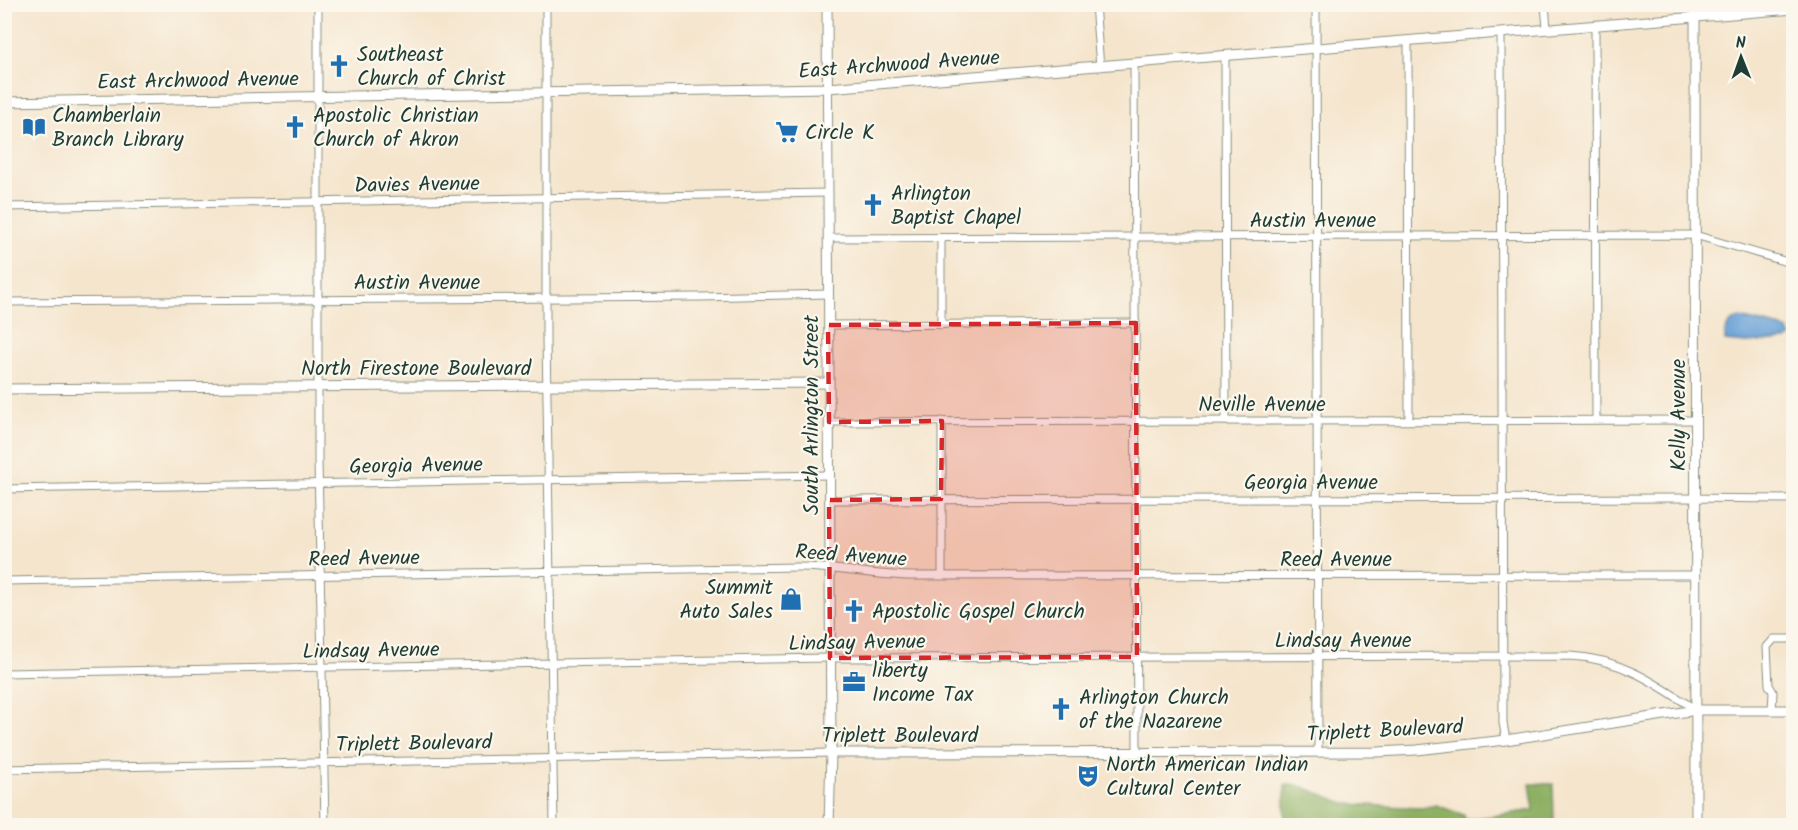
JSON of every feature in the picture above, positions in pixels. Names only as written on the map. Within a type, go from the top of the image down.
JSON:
[{"type":"main road","name":"South Arlington Street","points":[[827,4],[831,753],[829,825]]},
{"type":"main road","name":"Kelly Avenue","points":[[1695,4],[1696,825]]},
{"type":"main road","name":"East Archwood Avenue","points":[[5,102],[828,88],[1794,9]]},
{"type":"main road","name":"North Firestone Boulevard","points":[[5,389],[828,383]]},
{"type":"main road","name":"Triplett Boulevard","points":[[831,753],[1417,750],[1506,740],[1696,710],[1794,710]]},
{"type":"street","points":[[4,418],[5,4]]},
{"type":"street","points":[[318,4],[317,387],[325,825]]},
{"type":"street","points":[[348,4],[409,4]]},
{"type":"street","points":[[546,4],[546,298],[554,825]]},
{"type":"street","points":[[1095,4],[1100,67]]},
{"type":"street","points":[[1316,4],[1318,752]]},
{"type":"street","points":[[1545,4],[1547,29]]},
{"type":"street","points":[[1595,25],[1596,420]]},
{"type":"street","points":[[1501,34],[1503,723],[1506,740]]},
{"type":"street","points":[[1408,41],[1409,420]]},
{"type":"street","points":[[1225,57],[1226,421]]},
{"type":"street","points":[[1134,64],[1137,752]]},
{"type":"street","name":"Davies Avenue","points":[[6,207],[828,193]]},
{"type":"street","name":"Austin Avenue","points":[[829,238],[1695,235],[1794,264]]},
{"type":"street","points":[[941,238],[941,324]]},
{"type":"street","name":"Austin Avenue","points":[[6,302],[829,294]]},
{"type":"street","points":[[828,325],[1136,323]]},
{"type":"street","name":"Neville Avenue","points":[[829,422],[1696,420]]},
{"type":"street","points":[[942,421],[942,575]]},
{"type":"street","name":"Georgia Avenue","points":[[4,489],[828,475]]},
{"type":"street","name":"Georgia Avenue","points":[[829,500],[1794,499]]},
{"type":"street","name":"Reed Avenue","points":[[4,581],[830,567],[885,576],[1696,575]]},
{"type":"street","points":[[1772,710],[1773,692],[1769,686],[1767,647],[1774,639],[1794,639]]},
{"type":"street","name":"Lindsay Avenue","points":[[4,672],[830,658],[1587,657],[1604,660],[1638,674],[1696,710]]},
{"type":"street","name":"Triplett Boulevard","points":[[4,769],[831,753]]},
{"type":"highlighted area","points":[[1136,323],[1137,657],[830,658],[829,500],[941,499],[942,421],[829,422],[828,325]]},
{"type":"green space","points":[[1530,784],[1553,784],[1554,822],[1527,821],[1527,826],[1293,826],[1285,823],[1285,785],[1300,786],[1347,804],[1422,808],[1436,805],[1464,815],[1465,820],[1534,810]]},
{"type":"water","points":[[1740,318],[1788,330],[1791,337],[1787,340],[1747,343],[1725,341],[1728,326]]},
{"type":"place","name":"Southeast Church of Christ","points":[[339,66]]},
{"type":"place","name":"Chamberlain Branch Library","points":[[34,127]]},
{"type":"place","name":"Apostolic Christian Church of Akron","points":[[295,127]]},
{"type":"place","name":"Circle K","points":[[787,132]]},
{"type":"place","name":"Arlington Baptist Chapel","points":[[873,205]]},
{"type":"place","name":"Summit Auto Sales","points":[[791,599]]},
{"type":"place","name":"Apostolic Gospel Church","points":[[854,611]]},
{"type":"place","name":"liberty Income Tax","points":[[854,682]]},
{"type":"place","name":"Arlington Church of the Nazarene","points":[[1061,709]]},
{"type":"place","name":"North American Indian Cultural Center","points":[[1088,776]]}]
